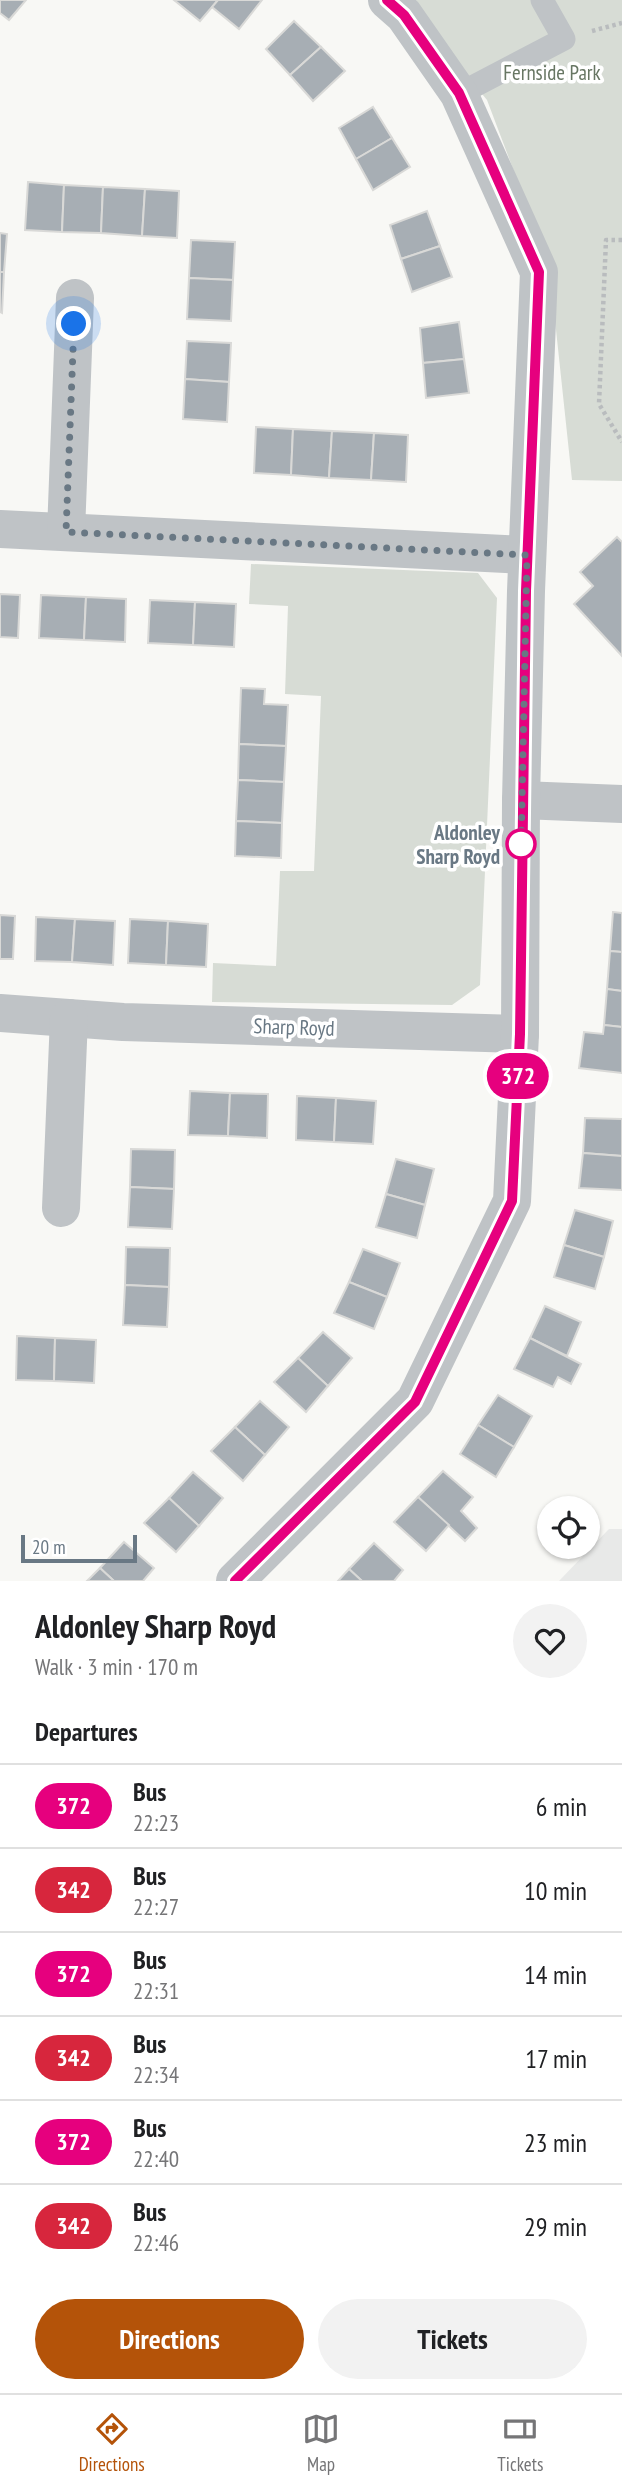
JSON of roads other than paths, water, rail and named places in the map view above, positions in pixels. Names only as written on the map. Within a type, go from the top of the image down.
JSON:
[{"type":"street","points":[[235,1581],[415,1402],[512,1201],[520,1034],[521,800],[527,555],[539,272],[459,93],[404,15],[387,0]]},
{"type":"street","points":[[66,532],[75,298]]},
{"type":"street","points":[[0,529],[527,555]]},
{"type":"street","points":[[521,800],[622,804]]},
{"type":"street","name":"Sharp Royd","points":[[0,1013],[69,1018],[520,1034]]},
{"type":"street","points":[[61,1208],[69,1018]]},
{"type":"lane","points":[[459,93],[564,38],[542,0]]},
{"type":"place","name":"Aldonley Sharp Royd","points":[[521,844]]},
{"type":"park label","name":"Fernside Park","points":[[552,72]]}]
